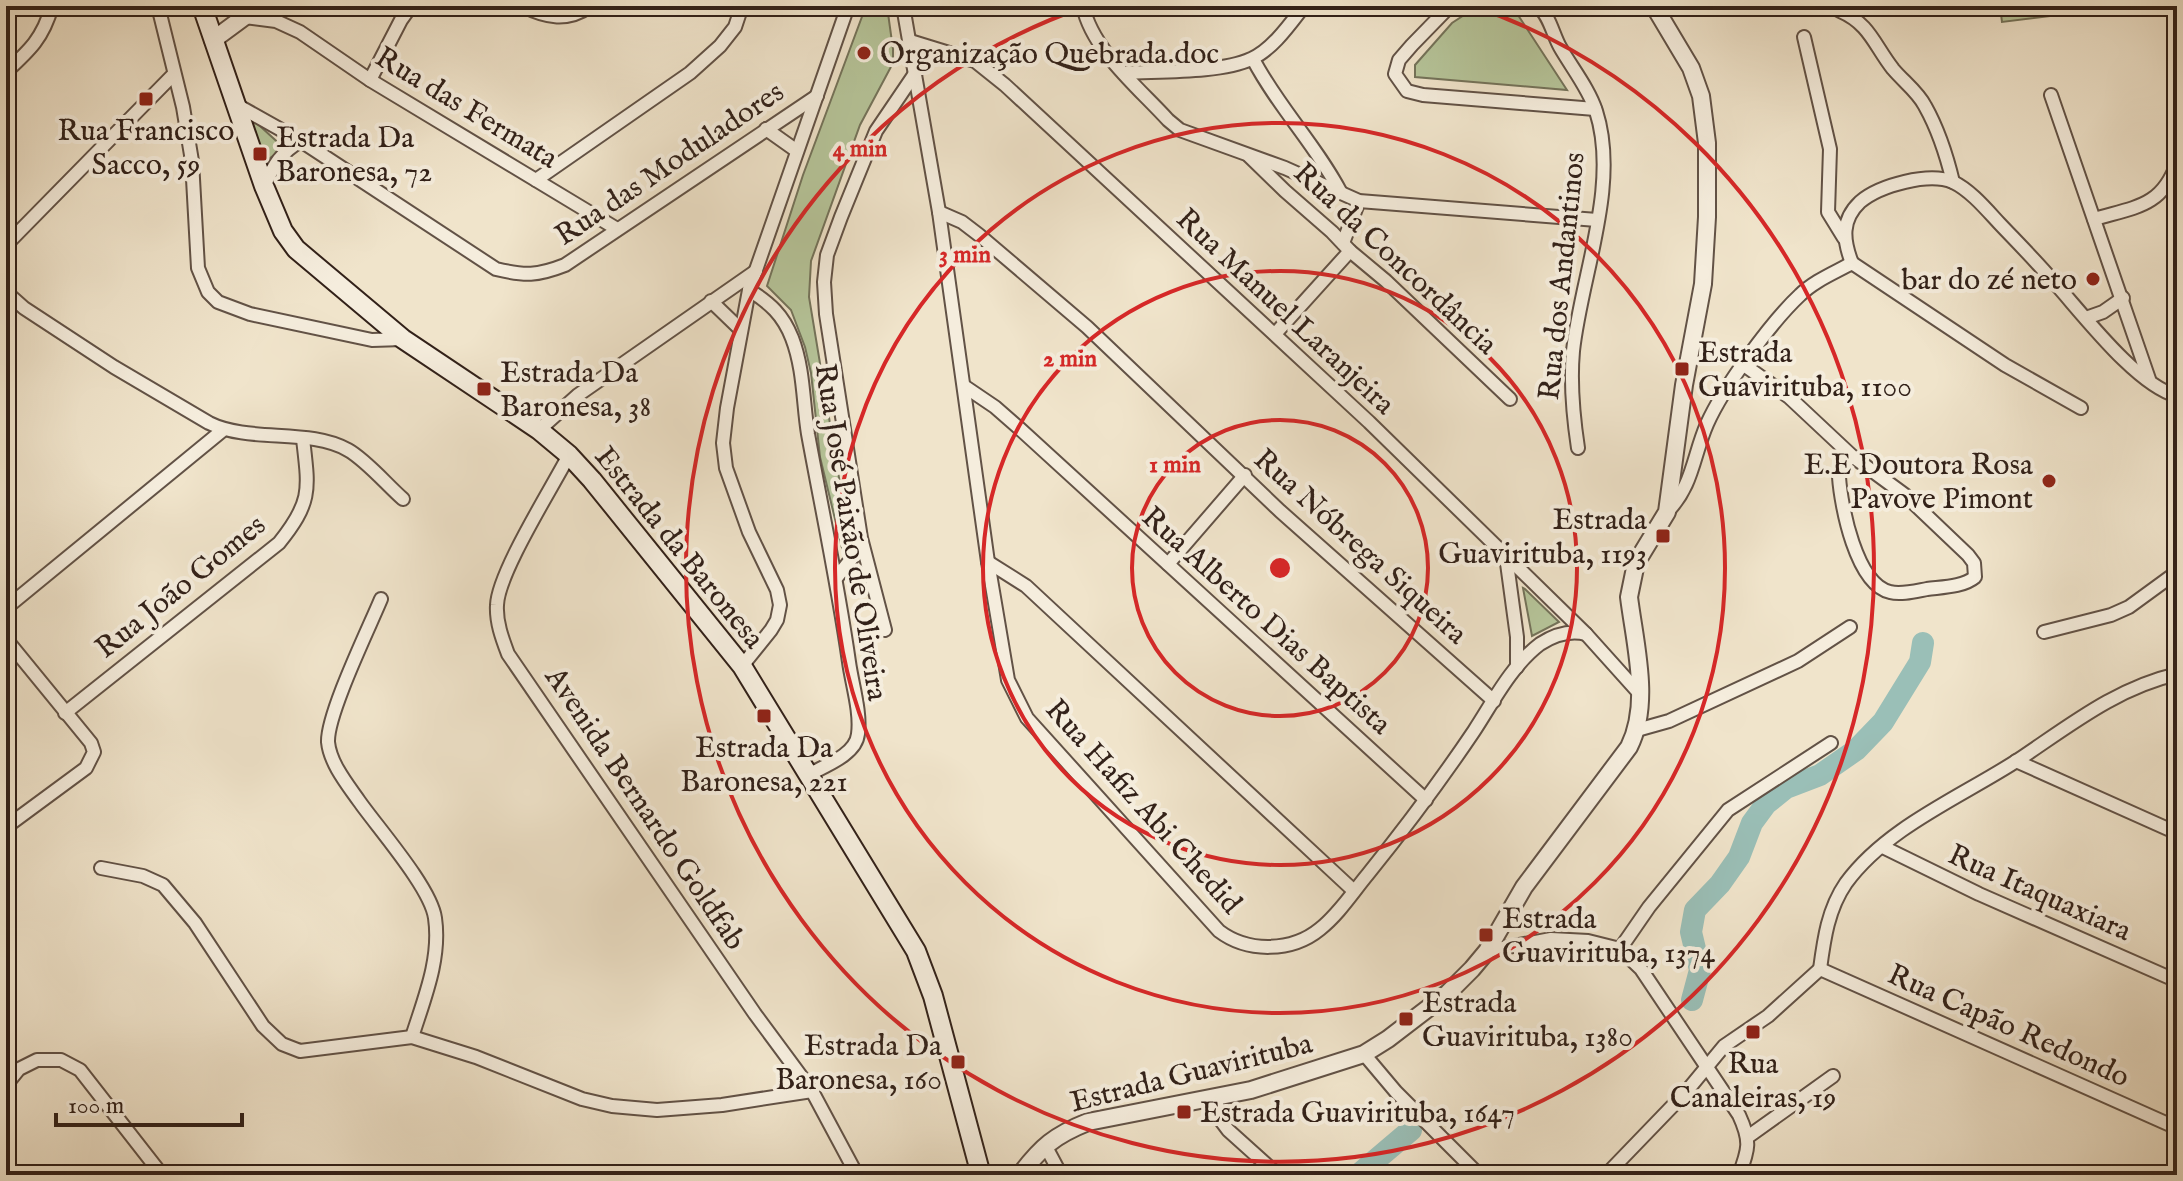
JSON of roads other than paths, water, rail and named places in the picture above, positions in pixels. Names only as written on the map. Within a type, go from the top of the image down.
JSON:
[{"type":"main road","name":"Estrada da Baronesa","points":[[202,6],[264,186],[283,231],[296,249],[403,339],[539,430],[569,455],[632,528],[742,666],[916,951],[933,996],[981,1175]]},
{"type":"street","points":[[6,72],[35,46],[52,6]]},
{"type":"street","points":[[158,6],[183,107],[192,161],[198,268],[208,292],[218,302],[250,314],[372,340],[403,339]]},
{"type":"street","points":[[213,40],[259,6]]},
{"type":"street","points":[[370,80],[410,6]]},
{"type":"street","points":[[523,6],[538,14],[554,17],[586,9]]},
{"type":"street","points":[[536,180],[690,73],[720,46],[735,27],[742,6]]},
{"type":"street","points":[[742,666],[771,630],[780,605],[777,590],[749,532],[724,459],[727,408],[749,290],[848,6]]},
{"type":"street","name":"Rua Hafiz Abi Chedid","points":[[903,6],[939,212],[988,562],[1008,680],[1027,718],[1219,931],[1229,939],[1260,947],[1280,947],[1301,941],[1319,930],[1426,800],[1517,667],[1553,637],[1566,633],[1586,634]]},
{"type":"street","points":[[1083,6],[1091,32],[1180,130],[1319,182],[1359,201],[1597,220]]},
{"type":"street","points":[[1125,73],[1213,67],[1253,59],[1291,24],[1304,6]]},
{"type":"street","points":[[1450,6],[1399,60],[1395,74],[1407,91],[1423,95],[1595,109]]},
{"type":"street","name":"Estrada Guavirituba","points":[[1020,1175],[1045,1145],[1066,1131],[1088,1122],[1251,1090],[1364,1054],[1448,993],[1487,951],[1524,887],[1629,747],[1637,730],[1641,705],[1629,597],[1630,581],[1636,563],[1667,512],[1682,398],[1703,284],[1707,143],[1701,96],[1691,68],[1654,6]]},
{"type":"street","points":[[1544,7],[1557,42],[1595,109]]},
{"type":"street","points":[[1840,11],[1856,18],[1867,29],[1892,68],[1925,104],[1953,182]]},
{"type":"street","name":"Rua das Fermata","points":[[245,17],[276,21],[300,32],[370,80],[617,229]]},
{"type":"street","points":[[1804,37],[1830,149],[1828,212],[1844,239],[1852,263],[2005,365],[2081,408]]},
{"type":"street","name":"Rua Manuel Laranjeira","points":[[910,41],[975,61],[1005,85],[1275,334],[1586,634],[1639,693]]},
{"type":"street","points":[[1253,59],[1270,92],[1324,161],[1341,193]]},
{"type":"street","points":[[885,630],[861,538],[826,314],[824,282],[827,255],[876,131],[916,72]]},
{"type":"street","points":[[6,245],[173,75]]},
{"type":"street","points":[[2051,95],[2150,382]]},
{"type":"street","name":"Rua das Moduladores","points":[[235,104],[301,141],[496,269],[523,275],[543,274],[565,265],[817,96]]},
{"type":"street","name":"Rua dos Andantinos","points":[[1578,448],[1570,389],[1572,363],[1602,195],[1603,159],[1595,109]]},
{"type":"street","points":[[766,129],[797,151]]},
{"type":"street","points":[[264,186],[278,158],[286,149],[301,141]]},
{"type":"street","name":"Rua da Concordância","points":[[1247,154],[1510,399]]},
{"type":"street","points":[[2094,219],[2155,199],[2165,189],[2177,163]]},
{"type":"street","points":[[1844,239],[1844,226],[1859,202],[1879,190],[1905,181],[1931,179],[1953,182],[1982,205],[2150,382],[2166,393],[2177,396]]},
{"type":"street","points":[[1275,334],[1346,247],[1359,201]]},
{"type":"street","name":"Rua Nóbrega Siqueira","points":[[939,212],[962,222],[979,235],[1087,327],[1280,511],[1494,701]]},
{"type":"street","points":[[1667,512],[1681,499],[1715,407],[1744,365],[1799,295],[1852,263]]},
{"type":"street","points":[[539,430],[578,395],[756,271]]},
{"type":"street","name":"Rua José Paixão de Oliveira","points":[[749,290],[770,303],[784,319],[793,342],[837,577],[859,734],[856,744],[847,753],[808,775]]},
{"type":"street","points":[[6,292],[36,316],[114,367],[223,430],[303,439],[348,450],[403,499]]},
{"type":"street","points":[[2086,318],[2103,312],[2123,298]]},
{"type":"street","points":[[711,301],[741,330]]},
{"type":"street","points":[[1744,365],[1789,397],[1852,456],[1905,495],[1968,555],[1974,563],[1975,577],[1962,584],[1899,593],[1881,588],[1856,555],[1850,537],[1839,477],[1842,467],[1852,456]]},
{"type":"street","name":"Rua Alberto Dias Baptista","points":[[964,386],[1019,428],[1426,800]]},
{"type":"street","points":[[6,608],[223,430]]},
{"type":"street","name":"Rua João Gomes","points":[[65,713],[279,543],[298,520],[307,498],[303,439]]},
{"type":"street","name":"Avenida Bernardo Goldfab","points":[[569,455],[505,576],[497,604],[500,633],[508,654],[755,1014],[812,1091],[857,1175]]},
{"type":"street","points":[[1168,564],[1245,475]]},
{"type":"street","points":[[837,577],[856,553],[861,538]]},
{"type":"street","points":[[1506,556],[1517,637],[1517,667]]},
{"type":"street","points":[[988,562],[1026,586],[1354,891]]},
{"type":"street","points":[[2044,632],[2120,611],[2177,572]]},
{"type":"street","points":[[381,599],[333,717],[328,741],[344,781],[421,886],[435,915],[437,946],[433,968],[412,1037]]},
{"type":"street","points":[[1637,730],[1669,721],[1798,661],[1850,627]]},
{"type":"street","points":[[6,639],[91,743],[94,752],[86,768],[6,827]]},
{"type":"street","name":"Rua Manuel Laranjeira","points":[[1605,653],[1626,666],[1637,668]]},
{"type":"street","points":[[1606,1175],[1686,1092],[1724,1046],[1768,1016],[1820,969],[1825,930],[1834,904],[1846,883],[1867,860],[1929,813],[2016,761],[2102,703],[2153,680],[2177,674]]},
{"type":"street","points":[[1620,949],[1665,885],[1728,810],[1831,743]]},
{"type":"street","points":[[2016,761],[2177,833]]},
{"type":"street","name":"Rua Itaquaxiara","points":[[1883,847],[1979,894],[2177,981]]},
{"type":"street","points":[[101,868],[143,876],[163,885],[195,923],[263,1026],[282,1044],[300,1051],[412,1037],[476,1057],[582,1099],[612,1106],[657,1110],[722,1105],[812,1091]]},
{"type":"street","points":[[1487,951],[1551,939],[1588,941],[1620,949],[1641,969],[1739,1115],[1749,1136],[1739,1175]]},
{"type":"street","name":"Rua Capão Redondo","points":[[1820,969],[2177,1128]]},
{"type":"street","points":[[1364,1054],[1396,1092],[1479,1175]]},
{"type":"street","points":[[6,1085],[19,1069],[37,1060],[61,1060],[80,1070],[162,1175]]},
{"type":"street","points":[[1749,1136],[1833,1076]]},
{"type":"street","points":[[1215,1097],[1222,1122],[1228,1130],[1278,1175]]},
{"type":"street","points":[[1045,1145],[1061,1175]]},
{"type":"waterway","points":[[1692,1000],[1700,970],[1691,932],[1695,910],[1720,884],[1739,857],[1752,823],[1766,804],[1786,788],[1820,775],[1856,750],[1883,722],[1920,662],[1923,643]]},
{"type":"waterway","points":[[1358,1175],[1411,1130]]},
{"type":"place","name":"Organização Quebrada.doc","points":[[864,53]]},
{"type":"place","name":"Rua Francisco Sacco, 59","points":[[146,99]]},
{"type":"place","name":"Estrada Da Baronesa, 72","points":[[260,154]]},
{"type":"place","name":"bar do zé neto","points":[[2093,279]]},
{"type":"place","name":"Estrada Guavirituba, 1100","points":[[1682,369]]},
{"type":"place","name":"Estrada Da Baronesa, 38","points":[[484,389]]},
{"type":"place","name":"E.E Doutora Rosa Pavove Pimont","points":[[2049,481]]},
{"type":"place","name":"Estrada Guavirituba, 1193","points":[[1663,536]]},
{"type":"place","name":"Estrada Da Baronesa, 221","points":[[764,716]]},
{"type":"place","name":"Estrada Guavirituba, 1374","points":[[1486,935]]},
{"type":"place","name":"Estrada Guavirituba, 1380","points":[[1406,1019]]},
{"type":"place","name":"Rua Canaleiras, 19","points":[[1753,1032]]},
{"type":"place","name":"Estrada Da Baronesa, 160","points":[[958,1062]]},
{"type":"place","name":"Estrada Guavirituba, 1647","points":[[1184,1112]]}]
